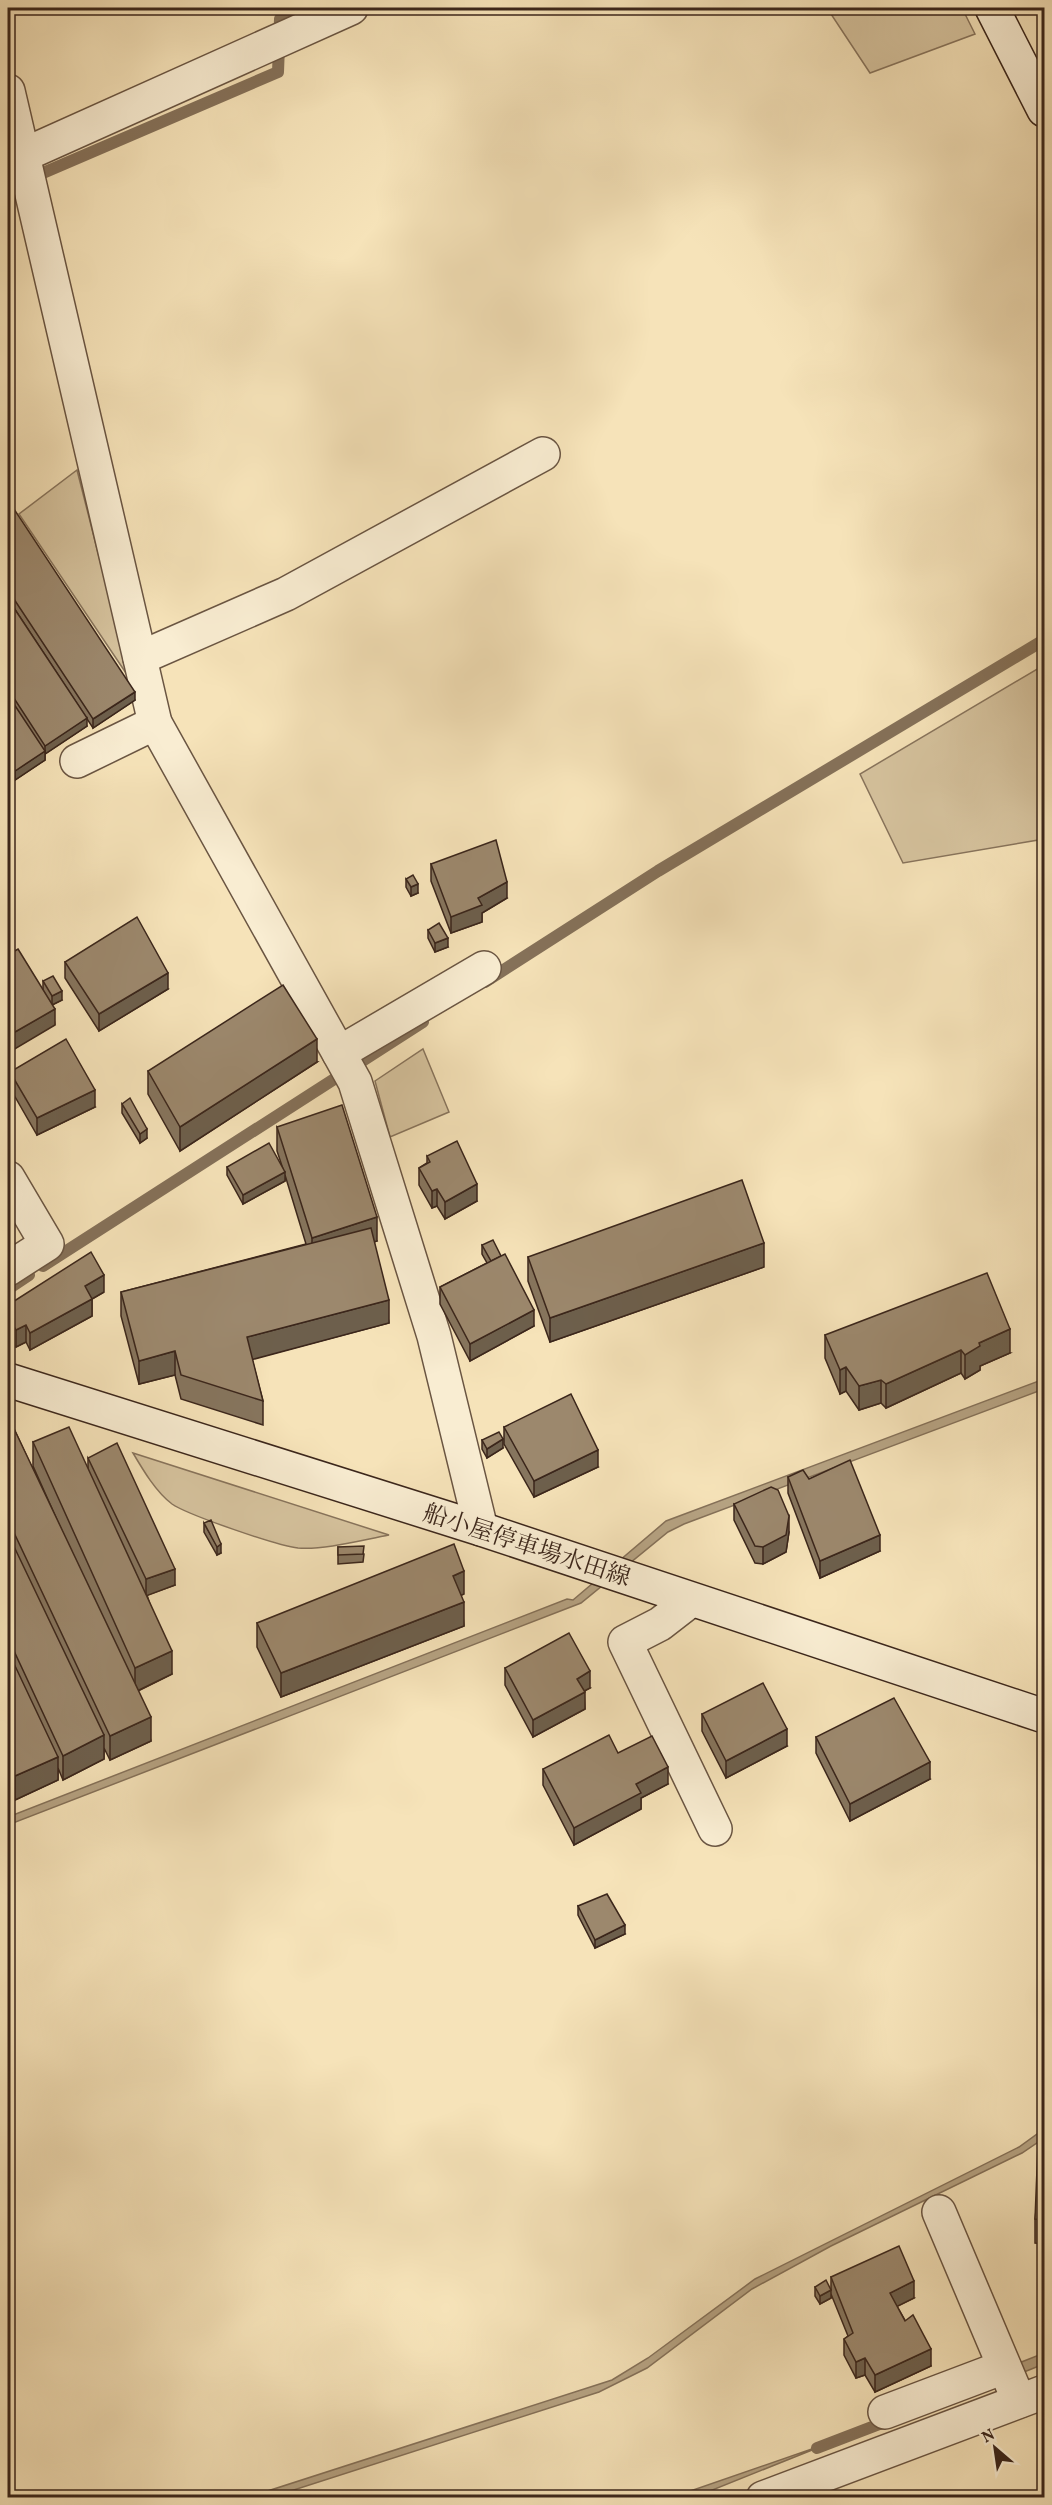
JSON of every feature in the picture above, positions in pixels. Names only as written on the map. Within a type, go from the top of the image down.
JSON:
[{"type":"street","points":[[15,159],[351,8]]},
{"type":"street","points":[[992,8],[1044,110]]},
{"type":"street","points":[[8,91],[15,159],[141,658],[155,723],[355,1082],[434,1336],[481,1529]]},
{"type":"street","points":[[141,658],[286,594],[543,454]]},
{"type":"street","points":[[76,761],[155,723]]},
{"type":"street","points":[[339,1053],[484,968]]},
{"type":"street","points":[[8,1178],[47,1244],[8,1269]]},
{"type":"street","name":"船小屋停車場水田線","points":[[8,1380],[481,1529],[1044,1716]]},
{"type":"street","points":[[691,1600],[660,1624],[625,1642],[715,1829]]},
{"type":"street","points":[[762,2498],[1032,2397],[1004,2367],[939,2212]]},
{"type":"street","points":[[885,2412],[1004,2367]]},
{"type":"shaded area","points":[[827,8],[962,8],[975,34],[870,73]]},
{"type":"shaded area","points":[[77,470],[130,679],[19,514]]},
{"type":"shaded area","points":[[1044,665],[1044,839],[903,863],[860,774]]},
{"type":"shaded area","points":[[423,1049],[449,1112],[390,1137],[375,1081]]},
{"type":"shaded area","points":[[1044,1379],[1044,1389],[684,1524],[668,1532],[581,1603],[8,1825],[8,1817],[567,1599],[573,1600],[666,1521]]},
{"type":"shaded area","points":[[133,1453],[389,1535],[320,1548],[298,1548],[254,1536],[172,1504],[155,1487]]},
{"type":"shaded area","points":[[1044,2129],[1044,2138],[1022,2153],[831,2246],[752,2289],[647,2368],[599,2392],[272,2497],[249,2497],[612,2380],[648,2358],[755,2279],[1019,2147]]},
{"type":"shaded area","points":[[1044,2353],[1044,2364],[1024,2372],[1019,2363]]},
{"type":"shaded area","points":[[832,2442],[695,2497],[673,2497]]},
{"type":"building","points":[[10,503],[135,692],[93,719],[8,590],[8,504]]},
{"type":"building","points":[[8,599],[87,718],[45,746],[8,689]]},
{"type":"building","points":[[8,695],[45,751],[15,771],[8,760]]},
{"type":"building","points":[[496,840],[507,882],[478,898],[482,905],[451,917],[431,864]]},
{"type":"building","points":[[413,875],[418,884],[411,887],[406,879]]},
{"type":"building","points":[[137,917],[168,973],[99,1014],[65,962]]},
{"type":"building","points":[[439,923],[448,938],[435,943],[428,930]]},
{"type":"building","points":[[18,949],[55,1009],[8,1036],[8,955]]},
{"type":"building","points":[[53,976],[62,991],[52,996],[43,981]]},
{"type":"building","points":[[283,985],[317,1039],[180,1127],[148,1071]]},
{"type":"building","points":[[66,1039],[95,1090],[37,1118],[10,1072]]},
{"type":"building","points":[[130,1098],[147,1129],[140,1134],[122,1104]]},
{"type":"building","points":[[342,1105],[377,1217],[312,1238],[277,1127]]},
{"type":"building","points":[[457,1141],[477,1184],[445,1202],[437,1189],[432,1191],[419,1168],[430,1162],[427,1156]]},
{"type":"building","points":[[269,1143],[285,1172],[243,1195],[227,1167]]},
{"type":"building","points":[[742,1180],[764,1243],[550,1318],[528,1257]]},
{"type":"building","points":[[371,1228],[389,1300],[247,1337],[263,1401],[181,1375],[175,1351],[139,1361],[121,1292]]},
{"type":"building","points":[[493,1240],[501,1256],[491,1261],[482,1245]]},
{"type":"building","points":[[91,1252],[104,1275],[85,1286],[92,1299],[30,1333],[26,1325],[16,1330],[8,1316],[8,1305]]},
{"type":"building","points":[[505,1254],[534,1310],[470,1344],[440,1287]]},
{"type":"building","points":[[987,1273],[1010,1329],[979,1343],[980,1346],[965,1355],[961,1350],[886,1384],[881,1380],[859,1386],[846,1367],[840,1370],[825,1335]]},
{"type":"building","points":[[571,1394],[598,1450],[534,1481],[504,1427]]},
{"type":"building","points":[[8,1416],[151,1717],[110,1736],[8,1520]]},
{"type":"building","points":[[69,1427],[172,1651],[135,1668],[33,1442]]},
{"type":"building","points":[[499,1432],[503,1439],[487,1449],[482,1440]]},
{"type":"building","points":[[117,1443],[175,1569],[146,1579],[88,1458]]},
{"type":"building","points":[[850,1460],[880,1535],[820,1561],[788,1477],[803,1470],[809,1479]]},
{"type":"building","points":[[771,1487],[778,1490],[789,1516],[786,1535],[763,1547],[755,1546],[734,1504]]},
{"type":"building","points":[[211,1520],[221,1544],[217,1547],[204,1523]]},
{"type":"building","points":[[8,1534],[104,1735],[63,1756],[8,1638]]},
{"type":"building","points":[[454,1544],[464,1571],[453,1576],[464,1602],[281,1673],[257,1623]]},
{"type":"building","points":[[364,1546],[363,1554],[338,1555],[338,1547]]},
{"type":"building","points":[[569,1633],[590,1671],[577,1679],[585,1692],[533,1720],[505,1668]]},
{"type":"building","points":[[8,1651],[58,1757],[15,1776],[8,1762]]},
{"type":"building","points":[[763,1683],[787,1729],[726,1761],[702,1714]]},
{"type":"building","points":[[894,1698],[930,1762],[850,1804],[816,1737]]},
{"type":"building","points":[[609,1735],[618,1753],[652,1736],[668,1767],[636,1784],[641,1793],[574,1828],[543,1769]]},
{"type":"building","points":[[607,1894],[625,1925],[595,1940],[578,1906]]},
{"type":"building","points":[[1044,2142],[1044,2220],[1035,2219],[1038,2144]]},
{"type":"building","points":[[899,2246],[914,2281],[890,2293],[905,2321],[913,2315],[931,2349],[875,2375],[865,2358],[856,2362],[844,2339],[853,2333],[831,2277]]},
{"type":"building","points":[[826,2280],[831,2290],[820,2296],[815,2287]]},
{"type":"waterway","points":[[8,188],[278,72],[280,19],[302,8]]},
{"type":"waterway","points":[[485,982],[658,871],[1044,640]]},
{"type":"waterway","points":[[43,1266],[423,1022]]},
{"type":"waterway","points":[[8,1289],[29,1275]]},
{"type":"waterway","points":[[817,2448],[890,2420]]}]
